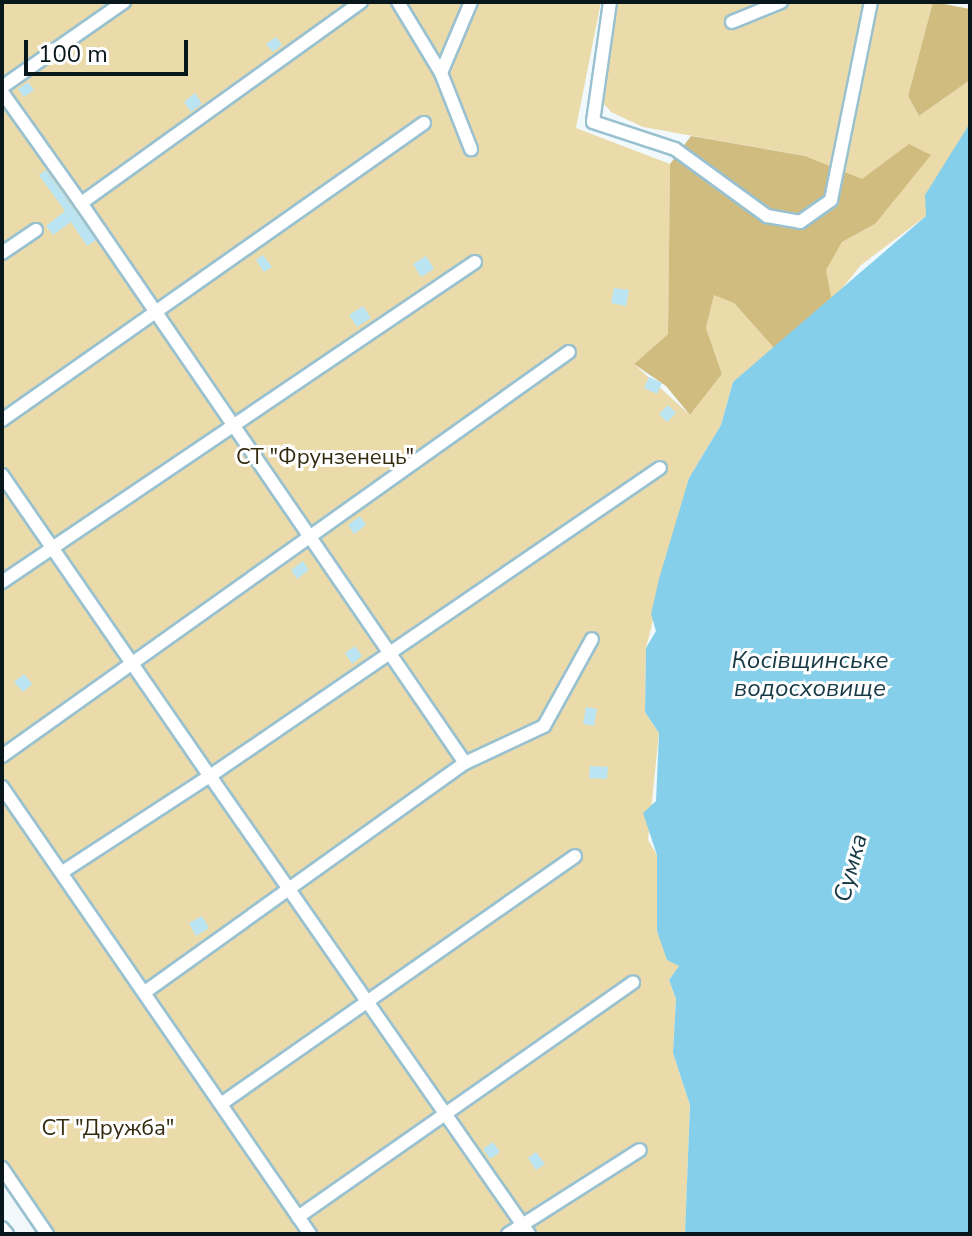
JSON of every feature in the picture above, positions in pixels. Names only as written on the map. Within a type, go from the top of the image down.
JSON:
[{"type":"street","points":[[124,2],[2,90],[229,425],[465,763]]},
{"type":"street","points":[[81,203],[361,2]]},
{"type":"street","points":[[398,2],[441,73],[471,149]]},
{"type":"street","points":[[441,73],[471,2]]},
{"type":"street","points":[[610,2],[593,122],[675,149],[767,216],[800,222],[831,200],[871,2]]},
{"type":"street","points":[[732,22],[781,2]]},
{"type":"street","points":[[2,420],[424,123]]},
{"type":"street","points":[[2,253],[36,230]]},
{"type":"street","points":[[2,582],[229,425],[475,262]]},
{"type":"street","points":[[2,756],[130,662],[310,541],[569,352]]},
{"type":"street","points":[[64,871],[210,776],[386,651],[660,468]]},
{"type":"street","points":[[2,475],[368,998],[525,1229]]},
{"type":"street","points":[[145,992],[287,886],[465,763],[544,726],[592,639]]},
{"type":"street","points":[[2,787],[64,871],[310,1234]]},
{"type":"street","points":[[221,1104],[368,998],[575,856]]},
{"type":"street","points":[[298,1217],[633,982]]},
{"type":"street","points":[[508,1234],[525,1229],[640,1150]]},
{"type":"street","points":[[2,1168],[47,1234]]},
{"type":"street","points":[[2,1228],[7,1234]]},
{"type":"green space","name":"СТ \"Фрунзенець\"","points":[[2,2],[601,2],[576,128],[670,164],[668,334],[634,364],[690,415],[722,374],[706,328],[714,294],[734,303],[775,349],[733,382],[721,425],[689,478],[646,648],[645,712],[659,733],[648,840],[657,855],[657,931],[680,965],[669,980],[676,999],[673,1053],[690,1105],[685,1234],[50,1234],[2,1163]]},
{"type":"green space","points":[[618,2],[933,2],[908,96],[919,116],[970,80],[970,123],[926,216],[861,265],[832,301],[825,270],[842,242],[875,224],[909,144],[862,180],[805,156],[643,127],[611,112],[599,98]]},
{"type":"shaded area","points":[[933,2],[970,9],[970,80],[919,116],[908,96]]},
{"type":"shaded area","points":[[691,136],[805,156],[862,179],[909,144],[931,155],[875,224],[842,242],[826,270],[832,301],[775,349],[734,303],[714,295],[706,328],[722,374],[690,415],[666,386],[634,364],[668,334],[670,164]]},
{"type":"water","name":"Косівщинське водосховище","points":[[970,123],[970,1234],[685,1234],[690,1105],[673,1053],[676,999],[669,980],[679,966],[667,960],[657,931],[657,855],[643,813],[656,801],[659,733],[645,712],[646,648],[656,631],[651,614],[659,579],[689,478],[721,425],[733,382],[926,216],[925,195]]},
{"type":"building","points":[[276,37],[282,45],[273,52],[266,44]]},
{"type":"building","points":[[28,82],[34,90],[24,97],[18,89]]},
{"type":"building","points":[[195,93],[202,104],[191,112],[184,102]]},
{"type":"building","points":[[46,170],[96,240],[87,246],[71,222],[53,235],[46,226],[65,211],[39,175]]},
{"type":"building","points":[[263,255],[272,267],[264,272],[256,260]]},
{"type":"building","points":[[426,256],[434,269],[421,277],[413,264]]},
{"type":"building","points":[[614,288],[629,290],[626,306],[611,303]]},
{"type":"building","points":[[363,306],[371,318],[357,327],[349,315]]},
{"type":"building","points":[[649,377],[662,383],[657,394],[644,388]]},
{"type":"building","points":[[668,405],[676,413],[667,422],[659,414]]},
{"type":"building","points":[[360,516],[366,525],[354,534],[348,525]]},
{"type":"building","points":[[303,561],[309,570],[297,579],[291,570]]},
{"type":"building","points":[[355,646],[362,656],[352,664],[345,653]]},
{"type":"building","points":[[24,674],[32,684],[23,692],[14,682]]},
{"type":"building","points":[[586,707],[597,709],[594,726],[583,724]]},
{"type":"building","points":[[590,766],[608,767],[607,779],[589,778]]},
{"type":"building","points":[[202,916],[209,928],[196,936],[189,923]]},
{"type":"building","points":[[493,1142],[500,1152],[490,1159],[483,1149]]},
{"type":"building","points":[[536,1152],[545,1164],[536,1170],[528,1158]]},
{"type":"water label","name":"Сумка","points":[[851,868]]},
{"type":"park label","name":"СТ \"Дружба\"","points":[[108,1129]]}]
